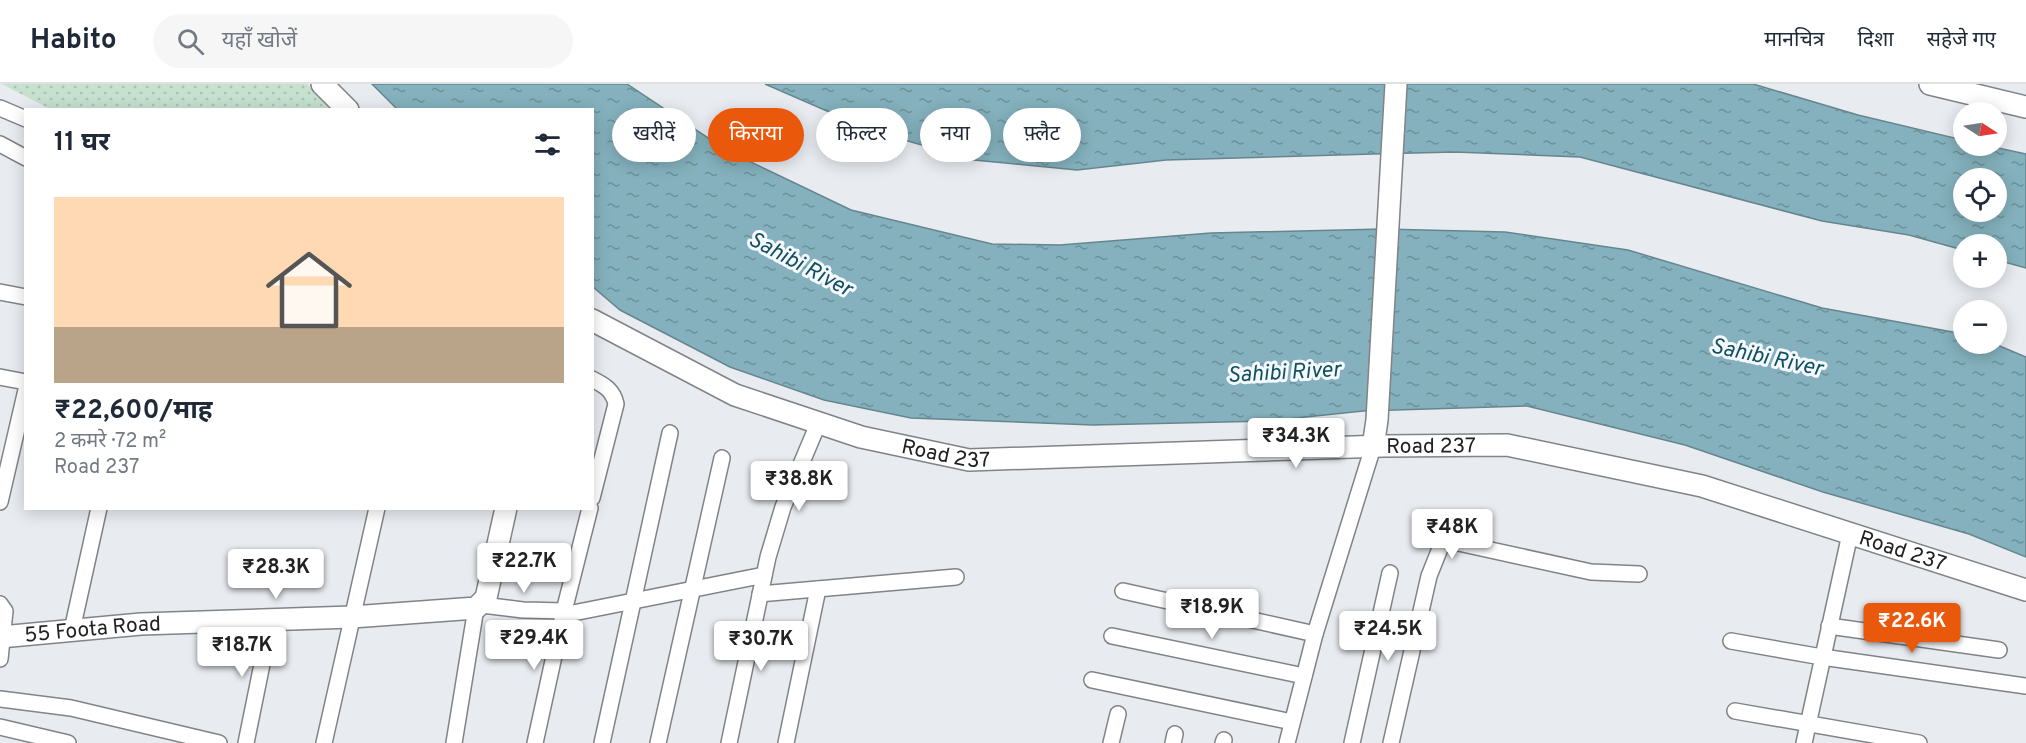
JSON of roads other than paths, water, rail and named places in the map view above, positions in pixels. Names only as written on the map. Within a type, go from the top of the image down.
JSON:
[{"type":"street","points":[[322,84],[346,108]]},
{"type":"street","points":[[1287,743],[1316,634],[1372,447],[1377,420],[1396,84]]},
{"type":"street","points":[[1930,84],[2026,107]]},
{"type":"street","points":[[0,108],[24,117]]},
{"type":"street","points":[[0,144],[24,157]]},
{"type":"street","points":[[0,292],[24,297]]},
{"type":"street","name":"Road 237","points":[[594,321],[735,395],[861,437],[969,460],[1508,445],[1702,486],[2026,590]]},
{"type":"street","points":[[0,377],[24,382]]},
{"type":"street","points":[[594,380],[606,386],[614,395],[616,404],[594,490]]},
{"type":"street","points":[[0,502],[24,399]]},
{"type":"street","points":[[729,743],[764,575],[783,507],[818,424]]},
{"type":"street","points":[[602,743],[670,433]]},
{"type":"street","points":[[658,743],[722,458]]},
{"type":"street","points":[[72,630],[99,510]]},
{"type":"street","points":[[324,743],[377,510]]},
{"type":"street","points":[[454,743],[479,606],[486,598],[506,510]]},
{"type":"street","points":[[535,743],[590,510]]},
{"type":"street","points":[[1803,743],[1850,534]]},
{"type":"street","points":[[1391,743],[1429,576],[1441,546],[1455,542],[1591,572],[1639,574]]},
{"type":"street","points":[[1352,743],[1390,573]]},
{"type":"street","points":[[479,606],[564,613],[764,575]]},
{"type":"street","points":[[760,594],[956,578]]},
{"type":"street","points":[[786,743],[818,589]]},
{"type":"street","points":[[1123,591],[1316,634]]},
{"type":"street","points":[[0,604],[5,611],[0,659]]},
{"type":"street","name":"55 Foota Road","points":[[1,636],[141,624],[352,617],[479,606]]},
{"type":"street","points":[[246,743],[271,620]]},
{"type":"street","points":[[1829,626],[1999,650]]},
{"type":"street","points":[[1112,636],[1304,676]]},
{"type":"street","points":[[1731,641],[1822,657],[2026,686]]},
{"type":"street","points":[[1092,680],[1292,722]]},
{"type":"street","points":[[0,699],[71,708],[219,743]]},
{"type":"street","points":[[1735,711],[1807,726],[1919,743]]},
{"type":"street","points":[[1112,743],[1118,714]]},
{"type":"street","points":[[0,727],[68,743]]},
{"type":"water","name":"Sahibi River","points":[[372,84],[627,84],[663,108],[612,108],[612,162],[696,162],[696,130],[708,138],[708,162],[751,162],[851,210],[992,244],[1060,245],[1211,233],[1383,229],[1505,232],[1628,250],[1822,308],[1953,332],[1953,354],[2007,354],[2007,349],[2026,357],[2026,557],[1969,534],[1823,492],[1685,445],[1527,406],[1363,411],[1267,421],[1093,425],[911,418],[824,400],[730,367],[620,310],[594,288],[594,108],[396,108]]},
{"type":"water","points":[[765,84],[1753,84],[1858,115],[1953,138],[1953,156],[2007,156],[2007,150],[2026,154],[2026,268],[2007,263],[2007,234],[1953,234],[1953,247],[1909,235],[1822,221],[1580,157],[1455,152],[1373,154],[1166,160],[1077,170],[991,162],[991,108],[920,108],[920,144],[908,141],[908,108],[820,108]]}]
